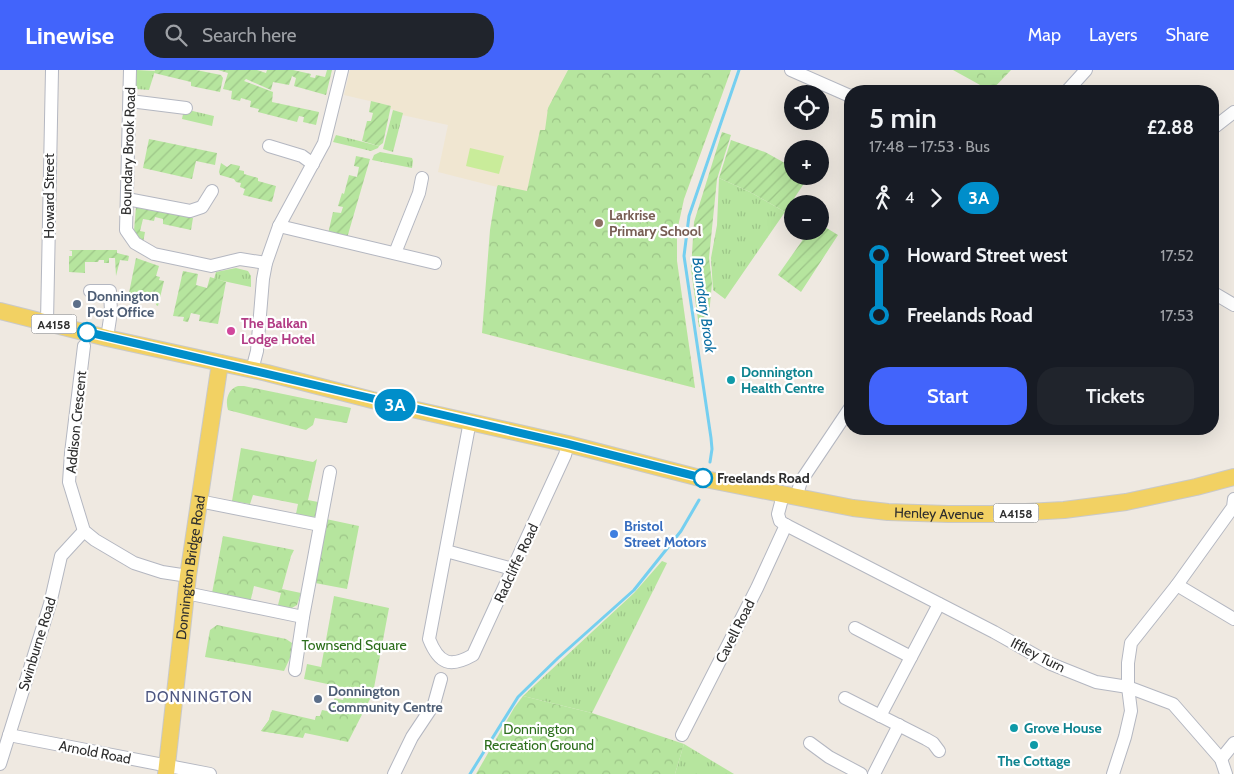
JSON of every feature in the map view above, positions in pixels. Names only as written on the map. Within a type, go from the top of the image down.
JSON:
[{"type":"main road","name":"A4158","points":[[0,311],[107,338],[568,444]]},
{"type":"main road","name":"Donnington Bridge Road","points":[[166,770],[188,576],[220,364]]},
{"type":"main road","name":"Henley Avenue","points":[[568,444],[704,479],[853,508],[888,512],[991,514],[1064,510],[1126,502],[1196,487],[1233,482]]},
{"type":"street","name":"Howard Street","points":[[47,322],[52,70]]},
{"type":"street","name":"Boundary Brook Road","points":[[130,70],[126,230],[135,243],[154,254],[211,266],[240,259],[266,263]]},
{"type":"street","points":[[252,370],[257,351],[266,263],[279,226],[324,143],[342,70]]},
{"type":"street","points":[[791,70],[844,93]]},
{"type":"street","points":[[1072,85],[1086,70]]},
{"type":"street","points":[[130,102],[186,108]]},
{"type":"street","points":[[1219,124],[1234,112]]},
{"type":"street","points":[[269,146],[302,156],[313,164]]},
{"type":"street","points":[[395,253],[419,193],[422,178]]},
{"type":"street","points":[[127,199],[190,211],[202,206],[212,191]]},
{"type":"street","points":[[279,226],[435,263]]},
{"type":"street","points":[[90,291],[110,292],[111,312],[107,338]]},
{"type":"street","points":[[1219,296],[1234,305]]},
{"type":"street","name":"Addison Crescent","points":[[84,346],[69,482],[84,531]]},
{"type":"street","points":[[786,525],[780,521],[778,514],[844,417]]},
{"type":"street","points":[[470,421],[446,551],[513,570]]},
{"type":"street","name":"Radcliffe Road","points":[[446,551],[429,639],[435,653],[446,662],[460,662],[473,655],[565,455],[568,444]]},
{"type":"street","points":[[295,670],[330,472]]},
{"type":"street","points":[[1112,774],[1132,711],[1128,687],[1128,663],[1131,643],[1177,585],[1233,507],[1234,499]]},
{"type":"street","points":[[199,501],[320,525]]},
{"type":"street","name":"Iffley Turn","points":[[786,525],[994,632],[1051,664],[1096,682],[1128,687],[1173,704],[1221,759]]},
{"type":"street","name":"Cavell Road","points":[[682,735],[757,588],[786,525]]},
{"type":"street","points":[[84,531],[95,540],[134,563],[162,572],[188,576]]},
{"type":"street","name":"Swinburne Road","points":[[0,764],[50,604],[61,556],[84,531]]},
{"type":"street","points":[[1177,585],[1234,619]]},
{"type":"street","points":[[186,593],[303,617]]},
{"type":"street","points":[[880,716],[939,604]]},
{"type":"street","points":[[855,628],[911,657]]},
{"type":"street","points":[[394,774],[412,737],[434,704],[441,679]]},
{"type":"street","points":[[846,698],[933,743],[939,752]]},
{"type":"street","points":[[874,774],[899,725]]},
{"type":"street","name":"Arnold Road","points":[[9,735],[166,770],[210,774]]},
{"type":"street","points":[[810,743],[829,757],[861,774]]},
{"type":"street","points":[[1226,774],[1221,759],[1234,743]]},
{"type":"shaded area","name":"Larkrise Primary School","points":[[350,70],[731,70],[684,199],[677,231],[677,261],[695,388],[482,333],[516,236],[498,185],[497,187],[438,172],[448,125],[402,115],[402,113],[391,109],[391,106],[344,95]]},
{"type":"green space","points":[[136,70],[155,71],[149,90],[136,89]]},
{"type":"green space","points":[[155,70],[196,70],[221,75],[223,78],[220,92],[191,86],[191,82],[154,73]]},
{"type":"green space","points":[[218,70],[257,70],[266,73],[267,70],[293,70],[311,74],[310,77],[315,78],[316,75],[325,77],[327,70],[332,70],[326,95],[294,86],[296,78],[292,76],[289,85],[273,82],[271,90],[246,79],[244,81],[273,92],[272,102],[319,112],[316,125],[303,122],[304,117],[299,116],[297,122],[258,112],[259,109],[250,107],[251,101],[241,98],[240,101],[231,99],[232,91],[223,89],[228,73]]},
{"type":"green space","name":"Larkrise Primary School","points":[[568,70],[731,70],[684,199],[677,231],[677,261],[695,388],[482,333],[490,230],[497,187],[498,185],[527,191],[540,130],[545,130],[548,108]]},
{"type":"green space","points":[[953,70],[1011,70],[997,85],[980,85]]},
{"type":"green space","points":[[371,101],[391,106],[383,143],[379,146],[362,141],[367,121],[371,121],[373,113],[369,112]]},
{"type":"green space","points":[[184,109],[214,116],[212,126],[182,119]]},
{"type":"green space","points":[[393,110],[403,113],[393,152],[383,149]]},
{"type":"green space","points":[[722,132],[731,135],[717,179],[709,258],[712,283],[708,326],[699,327],[691,269],[694,222]]},
{"type":"green space","points":[[336,135],[379,146],[371,151],[333,142]]},
{"type":"green space","points":[[149,139],[217,153],[215,165],[196,161],[192,179],[143,168]]},
{"type":"green space","points":[[731,140],[765,152],[784,163],[784,185],[803,185],[796,195],[784,195],[784,211],[750,192],[719,178]]},
{"type":"green space","points":[[470,148],[504,156],[499,174],[466,166]]},
{"type":"green space","points":[[380,152],[412,158],[412,168],[372,160],[374,155]]},
{"type":"green space","points":[[356,156],[370,159],[347,238],[328,234],[333,212],[341,213],[343,207],[338,206],[342,193],[344,194],[349,175],[357,177],[359,167],[354,166]]},
{"type":"green space","points":[[221,163],[227,167],[231,164],[240,166],[239,170],[244,171],[244,174],[258,178],[258,181],[276,186],[272,202],[243,195],[245,189],[240,187],[241,183],[220,175]]},
{"type":"green space","points":[[719,178],[750,192],[784,211],[725,299],[713,290],[711,258],[717,225]]},
{"type":"green space","points":[[136,207],[193,218],[191,230],[163,224],[163,219],[155,217],[154,221],[143,219],[140,231],[145,232],[143,243],[134,231]]},
{"type":"green space","points":[[829,230],[838,235],[801,292],[778,275],[803,240],[829,240]]},
{"type":"green space","points":[[69,250],[117,250],[117,253],[129,256],[128,261],[120,260],[116,276],[115,258],[109,258],[109,263],[104,263],[104,260],[85,262],[85,273],[69,272],[69,256],[72,256],[72,251]]},
{"type":"green space","points":[[136,258],[159,266],[156,276],[160,277],[159,280],[164,281],[158,306],[156,305],[158,296],[149,294],[147,302],[128,298]]},
{"type":"green space","points":[[236,268],[248,271],[251,276],[251,287],[214,279],[216,272]]},
{"type":"green space","points":[[183,271],[198,274],[196,285],[207,288],[210,277],[226,282],[218,324],[199,321],[200,315],[191,313],[188,322],[183,321],[184,317],[173,316]]},
{"type":"green space","points":[[238,386],[351,408],[347,423],[315,418],[313,425],[306,430],[228,410],[228,395]]},
{"type":"green space","points":[[241,448],[313,462],[317,459],[308,500],[318,502],[317,515],[313,518],[299,518],[296,514],[298,504],[253,495],[250,504],[232,501]]},
{"type":"green space","points":[[326,519],[359,526],[347,589],[315,583]]},
{"type":"green space","name":"Townsend Square","points":[[223,536],[294,550],[282,589],[301,593],[297,605],[290,609],[277,609],[281,593],[254,586],[250,603],[212,593]]},
{"type":"green space","points":[[662,561],[667,563],[592,713],[523,696],[634,593]]},
{"type":"green space","name":"Townsend Square","points":[[334,596],[389,608],[373,693],[348,742],[305,733],[303,738],[261,731],[269,720],[272,710],[315,720],[316,716],[320,716],[322,710],[327,711],[330,701],[334,702],[334,698],[343,700],[346,688],[304,679],[307,664],[321,667]]},
{"type":"green space","name":"Townsend Square","points":[[217,625],[286,639],[292,643],[290,658],[284,671],[205,657],[210,630]]},
{"type":"green space","name":"Donnington Recreation Ground","points":[[523,696],[592,713],[684,744],[675,774],[476,774],[514,708]]},
{"type":"green space","points":[[271,712],[304,719],[299,737],[261,731],[269,720]]},
{"type":"green space","points":[[684,744],[734,774],[675,774]]},
{"type":"waterway","name":"Boundary Brook","points":[[710,462],[711,438],[684,256],[689,216],[739,70]]},
{"type":"waterway","name":"Boundary Brook","points":[[470,774],[518,697],[558,658],[634,590],[681,531],[699,500]]},
{"type":"bus line","name":"3A","points":[[87,332],[202,360],[267,373],[372,400],[568,444],[703,478]]},
{"type":"place","name":"Larkrise Primary School","points":[[599,223]]},
{"type":"place","name":"Donnington Post Office","points":[[77,304]]},
{"type":"place","name":"The Balkan Lodge Hotel","points":[[231,331]]},
{"type":"place","name":"Donnington Health Centre","points":[[731,380]]},
{"type":"place","name":"Freelands Road","points":[[703,478]]},
{"type":"place","name":"Bristol Street Motors","points":[[614,534]]},
{"type":"place","name":"Donnington Community Centre","points":[[318,699]]},
{"type":"place","name":"Grove House","points":[[1014,728]]},
{"type":"place","name":"The Cottage","points":[[1034,745]]},
{"type":"district","name":"DONNINGTON","points":[[199,697]]}]
